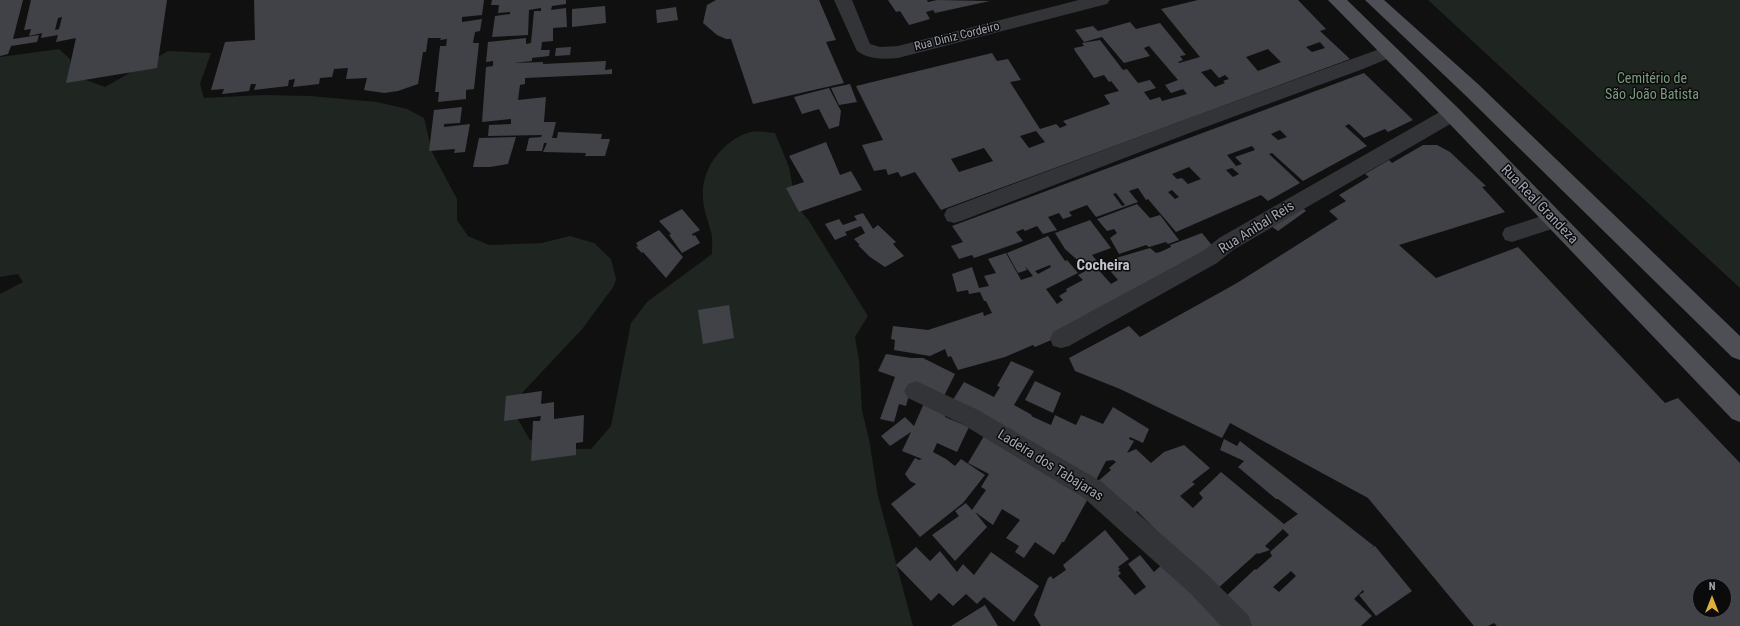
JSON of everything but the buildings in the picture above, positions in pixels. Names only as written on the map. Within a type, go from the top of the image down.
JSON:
[{"type":"main road","name":"Rua Real Grandeza","points":[[1337,0],[1452,114],[1740,412]]},
{"type":"main road","points":[[1374,0],[1471,89],[1740,350]]},
{"type":"street","name":"Rua Diniz Cordeiro","points":[[843,0],[862,47],[868,51],[886,53],[1101,0]]},
{"type":"street","points":[[954,215],[1184,127],[1357,65],[1388,52]]},
{"type":"street","name":"Rua Anibal Reis","points":[[1061,339],[1210,257],[1226,244],[1452,114]]},
{"type":"street","points":[[1512,234],[1554,220]]},
{"type":"street","name":"Ladeira dos Tabajaras","points":[[916,391],[970,417],[1094,490],[1201,586],[1239,626]]},
{"type":"green space","name":"Cemitério de São João Batista","points":[[1428,0],[1740,0],[1740,288]]},
{"type":"green space","points":[[59,49],[70,59],[70,74],[105,87],[168,51],[211,53],[200,84],[204,98],[262,95],[310,96],[377,102],[407,109],[424,118],[432,152],[457,199],[457,220],[468,236],[489,245],[542,243],[570,236],[594,243],[611,259],[616,279],[614,286],[583,328],[522,393],[517,418],[530,440],[560,449],[591,449],[611,426],[631,323],[647,302],[712,254],[712,237],[704,205],[703,185],[710,165],[716,156],[732,141],[753,131],[775,133],[789,167],[796,205],[809,221],[868,316],[855,337],[859,360],[862,411],[869,439],[878,496],[913,626],[0,626],[0,294],[23,282],[18,274],[0,277],[0,57]]},
{"type":"district","name":"Cocheira","points":[[1103,266]]}]
